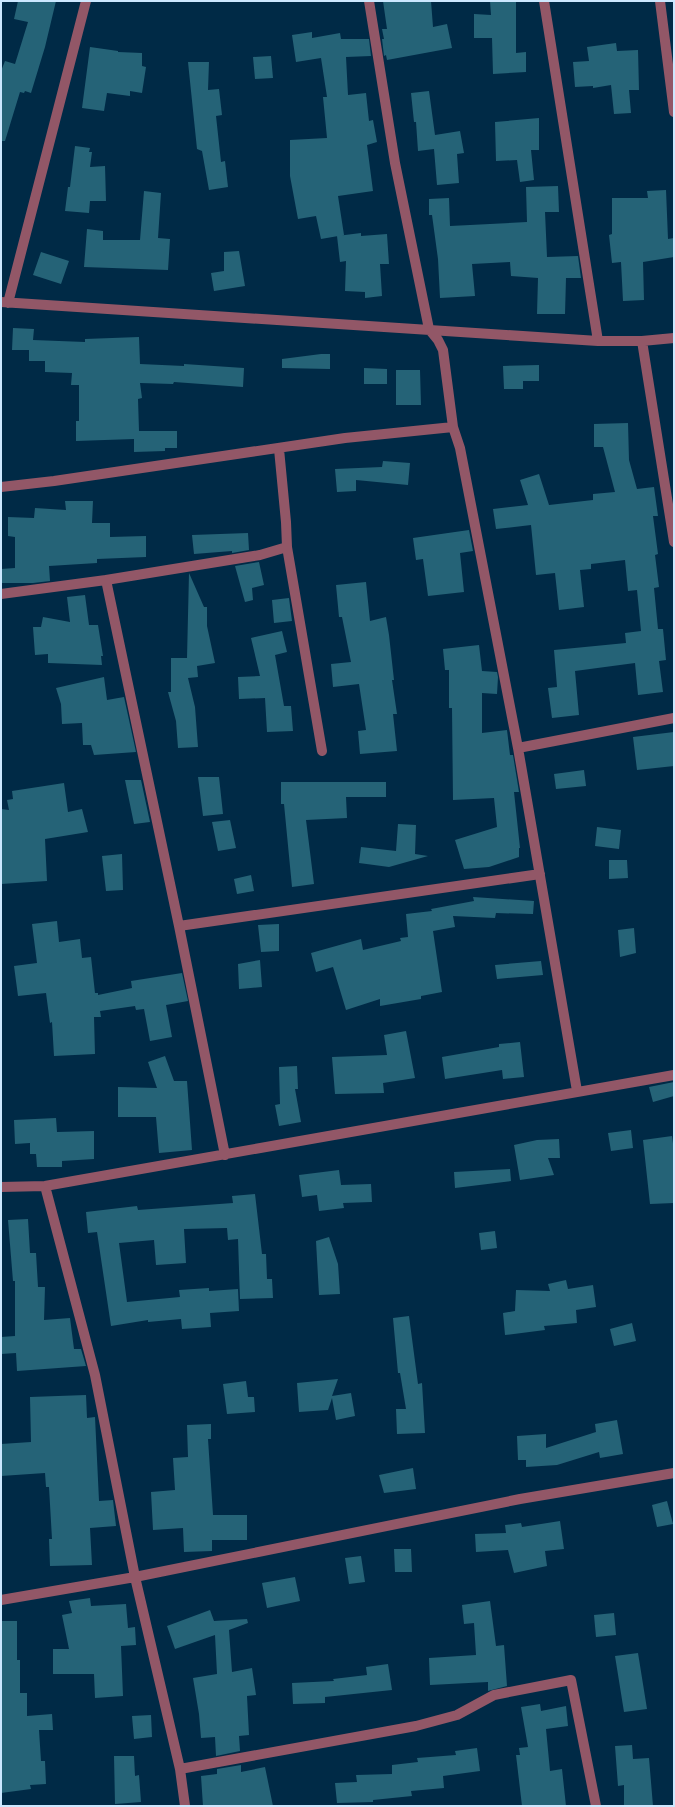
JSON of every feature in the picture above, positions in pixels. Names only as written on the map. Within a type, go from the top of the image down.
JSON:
[{"type":"street","points":[[86,1],[5,302],[598,341],[642,341],[674,338]]},
{"type":"street","points":[[369,1],[395,163],[429,329],[438,340],[443,350],[453,427],[460,448],[518,748],[577,1091]]},
{"type":"street","points":[[544,1],[598,341]]},
{"type":"street","points":[[660,1],[674,112]]},
{"type":"street","points":[[642,341],[674,542]]},
{"type":"street","points":[[1,487],[54,481],[279,449],[345,438],[453,427]]},
{"type":"street","points":[[279,449],[287,547],[322,751]]},
{"type":"street","points":[[1,594],[106,580],[260,555],[287,547]]},
{"type":"street","points":[[106,580],[180,926],[225,1155]]},
{"type":"street","points":[[518,748],[674,718]]},
{"type":"street","points":[[180,926],[540,874]]},
{"type":"street","points":[[1,1187],[45,1186],[674,1075]]},
{"type":"street","points":[[45,1186],[95,1375],[135,1577],[180,1769],[185,1806]]},
{"type":"street","points":[[1,1600],[135,1577],[520,1499],[674,1474]]},
{"type":"street","points":[[180,1769],[416,1726],[457,1715],[494,1696],[571,1680],[596,1806]]},
{"type":"building","points":[[18,1],[56,1],[45,47],[31,93],[25,91],[24,93],[20,92],[5,141],[1,141],[1,71],[5,61],[15,64],[28,22],[14,19]]},
{"type":"building","points":[[383,1],[431,1],[433,27],[447,24],[452,48],[387,60],[386,55],[384,56],[382,39],[384,39],[382,29],[387,29]]},
{"type":"building","points":[[490,1],[516,1],[516,53],[526,52],[526,72],[493,74],[492,38],[474,38],[474,14],[491,15]]},
{"type":"building","points":[[312,32],[312,38],[340,33],[341,39],[369,39],[371,56],[346,57],[348,95],[366,93],[369,121],[373,120],[377,142],[367,145],[373,191],[338,196],[344,235],[321,239],[316,216],[298,219],[290,176],[290,140],[327,138],[323,97],[327,97],[321,58],[296,62],[292,35]]},
{"type":"building","points":[[616,43],[617,51],[638,50],[639,90],[629,90],[631,113],[614,114],[611,85],[593,88],[593,86],[575,87],[573,62],[589,61],[587,47]]},
{"type":"building","points":[[90,47],[118,52],[142,53],[142,66],[146,67],[142,93],[130,91],[130,96],[107,93],[104,111],[82,108]]},
{"type":"building","points":[[271,56],[273,78],[255,79],[253,57]]},
{"type":"building","points":[[188,62],[209,62],[208,90],[219,89],[222,115],[216,116],[221,162],[225,161],[228,187],[209,190],[202,151],[197,149]]},
{"type":"building","points":[[429,91],[435,135],[460,131],[464,153],[457,154],[459,183],[437,185],[434,149],[418,151],[416,122],[414,122],[411,93]]},
{"type":"building","points":[[539,118],[539,150],[531,150],[534,180],[520,182],[517,160],[496,161],[495,122]]},
{"type":"building","points":[[75,146],[90,148],[89,152],[92,152],[90,167],[105,166],[106,201],[90,201],[89,213],[65,211],[68,187],[70,187]]},
{"type":"building","points":[[558,186],[559,212],[545,212],[547,257],[578,256],[581,278],[566,278],[565,314],[537,314],[538,278],[511,276],[510,262],[472,264],[475,296],[440,298],[438,259],[432,215],[429,215],[429,199],[449,198],[450,226],[527,222],[526,187]]},
{"type":"building","points":[[666,190],[668,239],[674,238],[674,257],[643,262],[644,300],[623,301],[621,262],[612,263],[609,235],[612,234],[612,198],[648,198],[647,191]]},
{"type":"building","points":[[144,191],[161,193],[158,238],[170,239],[168,270],[84,267],[87,229],[103,231],[103,240],[140,240]]},
{"type":"building","points":[[361,233],[361,236],[387,234],[389,264],[380,264],[382,296],[365,298],[365,292],[345,291],[346,261],[340,262],[337,236]]},
{"type":"building","points":[[239,251],[245,286],[214,291],[211,273],[224,271],[224,252]]},
{"type":"building","points":[[41,252],[69,261],[61,284],[33,275]]},
{"type":"building","points":[[13,328],[34,329],[33,340],[85,342],[85,339],[139,337],[140,364],[184,366],[184,364],[244,368],[243,387],[174,382],[173,384],[140,383],[142,398],[138,399],[139,431],[177,431],[177,448],[165,448],[165,451],[134,452],[134,439],[76,441],[76,421],[79,421],[79,385],[71,385],[72,373],[45,372],[45,361],[29,361],[29,350],[12,350]]},
{"type":"building","points":[[330,354],[330,369],[282,368],[282,359]]},
{"type":"building","points":[[539,365],[539,381],[523,381],[523,389],[504,389],[503,366]]},
{"type":"building","points":[[364,368],[387,369],[387,384],[364,384]]},
{"type":"building","points":[[396,370],[420,370],[421,405],[396,405]]},
{"type":"building","points":[[628,423],[629,460],[637,489],[654,487],[658,516],[653,516],[658,554],[655,555],[659,587],[654,588],[658,629],[663,629],[666,660],[659,661],[663,692],[638,695],[635,663],[575,671],[579,715],[552,718],[548,688],[557,687],[554,650],[626,643],[625,633],[641,631],[637,590],[628,591],[625,560],[591,564],[591,569],[580,570],[584,607],[559,610],[555,573],[536,575],[531,525],[496,529],[493,509],[528,505],[520,480],[539,474],[549,505],[593,500],[593,494],[615,492],[603,447],[594,447],[594,424]]},
{"type":"building","points":[[383,461],[410,463],[408,485],[356,480],[356,491],[337,492],[335,469],[382,467]]},
{"type":"building","points":[[65,501],[93,501],[92,523],[110,523],[110,537],[146,536],[146,557],[97,559],[97,563],[49,566],[50,581],[33,583],[1,583],[1,569],[15,568],[15,537],[8,536],[8,517],[34,518],[35,508],[66,510]]},
{"type":"building","points":[[469,530],[473,551],[460,553],[464,592],[428,596],[423,559],[416,560],[413,538]]},
{"type":"building","points":[[248,533],[249,550],[232,553],[232,551],[194,554],[192,535]]},
{"type":"building","points":[[259,562],[264,585],[252,588],[253,600],[245,602],[235,566]]},
{"type":"building","points":[[189,573],[204,607],[207,607],[207,626],[215,663],[197,666],[198,677],[188,678],[195,707],[198,747],[178,748],[176,721],[168,692],[171,692],[171,658],[187,658]]},
{"type":"building","points":[[366,582],[370,621],[386,617],[397,714],[393,714],[397,751],[360,754],[358,731],[366,730],[359,684],[333,687],[331,664],[351,662],[342,617],[339,617],[336,585]]},
{"type":"building","points":[[85,595],[89,625],[98,625],[103,656],[101,656],[102,665],[48,663],[48,654],[35,655],[33,627],[41,627],[43,617],[70,622],[67,597]]},
{"type":"building","points":[[289,598],[292,621],[274,623],[272,600]]},
{"type":"building","points":[[282,631],[287,652],[275,655],[284,706],[291,706],[293,731],[267,732],[265,698],[239,699],[238,677],[260,676],[251,638]]},
{"type":"building","points":[[479,645],[482,671],[497,672],[498,677],[497,694],[482,693],[482,733],[507,730],[510,755],[513,755],[519,792],[514,792],[520,848],[519,857],[489,867],[464,869],[455,840],[497,827],[494,798],[453,800],[452,708],[449,708],[449,670],[445,670],[443,649]]},
{"type":"building","points":[[104,677],[107,700],[124,697],[136,752],[94,755],[91,745],[83,745],[82,723],[62,724],[61,704],[56,688]]},
{"type":"building","points":[[674,732],[674,766],[637,770],[633,737]]},
{"type":"building","points":[[584,770],[586,786],[556,789],[554,774]]},
{"type":"building","points":[[198,777],[219,777],[223,814],[203,816]]},
{"type":"building","points":[[125,780],[141,780],[150,822],[134,824]]},
{"type":"building","points":[[281,782],[386,782],[386,797],[346,797],[347,818],[306,820],[314,884],[292,887],[284,804],[281,804]]},
{"type":"building","points":[[64,783],[68,812],[82,809],[88,832],[45,839],[47,881],[1,884],[1,809],[9,810],[7,800],[13,799],[12,791]]},
{"type":"building","points":[[230,820],[236,848],[218,851],[212,822]]},
{"type":"building","points":[[398,824],[416,825],[415,854],[428,856],[389,867],[359,863],[361,847],[396,851]]},
{"type":"building","points":[[597,827],[621,830],[619,849],[595,846]]},
{"type":"building","points":[[122,854],[123,890],[106,891],[102,856]]},
{"type":"building","points":[[609,860],[627,860],[628,878],[609,879]]},
{"type":"building","points":[[251,875],[254,891],[237,894],[234,879]]},
{"type":"building","points":[[473,897],[534,901],[533,914],[496,913],[495,918],[453,916],[455,927],[433,931],[442,992],[421,996],[421,999],[380,1006],[380,999],[346,1010],[333,967],[316,972],[311,953],[361,939],[363,950],[401,941],[400,938],[408,937],[406,914],[432,911],[431,909],[474,901]]},
{"type":"building","points":[[57,921],[59,942],[80,939],[82,958],[91,957],[95,993],[98,993],[98,995],[132,988],[131,981],[182,973],[188,1001],[166,1005],[172,1037],[150,1041],[144,1009],[136,1010],[135,1006],[100,1011],[101,1017],[94,1017],[95,1054],[54,1056],[52,1022],[50,1023],[46,993],[18,996],[14,966],[37,963],[32,924]]},
{"type":"building","points":[[279,924],[279,951],[261,952],[258,925]]},
{"type":"building","points":[[634,928],[636,953],[620,957],[618,930]]},
{"type":"building","points":[[260,960],[262,987],[239,989],[238,964]]},
{"type":"building","points":[[541,961],[543,975],[497,979],[495,965]]},
{"type":"building","points":[[406,1031],[415,1078],[383,1083],[384,1093],[335,1094],[332,1057],[387,1055],[384,1035]]},
{"type":"building","points":[[520,1042],[524,1077],[503,1079],[502,1070],[445,1079],[442,1057],[499,1047],[499,1044]]},
{"type":"building","points":[[165,1056],[174,1081],[187,1081],[192,1150],[159,1153],[156,1117],[118,1117],[118,1087],[157,1088],[148,1062]]},
{"type":"building","points":[[297,1066],[298,1089],[295,1089],[301,1122],[279,1126],[275,1105],[280,1104],[279,1067]]},
{"type":"building","points":[[674,1082],[674,1096],[653,1102],[649,1087]]},
{"type":"building","points":[[56,1118],[57,1132],[94,1131],[94,1159],[62,1161],[62,1167],[37,1167],[36,1154],[30,1154],[30,1143],[15,1144],[14,1120]]},
{"type":"building","points":[[631,1130],[633,1148],[611,1151],[608,1133]]},
{"type":"building","points":[[672,1136],[674,1151],[674,1203],[650,1204],[643,1140]]},
{"type":"building","points":[[559,1139],[560,1158],[548,1158],[554,1175],[520,1180],[514,1145],[537,1140]]},
{"type":"building","points":[[510,1169],[511,1181],[455,1188],[454,1172]]},
{"type":"building","points":[[339,1170],[341,1185],[371,1184],[372,1202],[343,1203],[344,1208],[319,1211],[317,1195],[302,1197],[299,1175]]},
{"type":"building","points":[[255,1194],[262,1254],[266,1254],[267,1279],[272,1279],[273,1298],[240,1299],[238,1239],[228,1240],[227,1228],[184,1229],[186,1263],[156,1265],[154,1240],[119,1243],[127,1302],[180,1297],[179,1290],[209,1288],[209,1291],[238,1289],[239,1311],[210,1313],[211,1327],[182,1329],[181,1319],[148,1322],[148,1320],[111,1326],[97,1232],[88,1233],[86,1212],[137,1206],[138,1210],[233,1203],[232,1196]]},
{"type":"building","points":[[28,1219],[30,1253],[36,1253],[38,1287],[45,1287],[44,1320],[70,1318],[74,1349],[81,1349],[86,1366],[17,1371],[16,1353],[1,1354],[1,1337],[15,1336],[15,1281],[13,1281],[8,1220]]},
{"type":"building","points":[[495,1231],[497,1248],[481,1250],[479,1233]]},
{"type":"building","points":[[329,1237],[338,1264],[340,1294],[319,1295],[316,1241]]},
{"type":"building","points":[[566,1280],[568,1289],[593,1285],[596,1307],[576,1310],[577,1323],[544,1326],[545,1330],[505,1335],[503,1313],[515,1311],[516,1290],[550,1291],[548,1284]]},
{"type":"building","points":[[409,1316],[418,1384],[422,1383],[425,1433],[397,1434],[396,1409],[406,1409],[400,1373],[398,1373],[393,1318]]},
{"type":"building","points":[[632,1323],[636,1341],[614,1346],[610,1329]]},
{"type":"building","points":[[338,1379],[332,1396],[351,1393],[355,1416],[336,1420],[332,1398],[328,1410],[299,1412],[297,1383]]},
{"type":"building","points":[[246,1381],[248,1397],[254,1397],[255,1412],[227,1414],[223,1384]]},
{"type":"building","points":[[86,1395],[87,1418],[95,1417],[99,1501],[113,1500],[116,1526],[90,1528],[92,1565],[50,1566],[49,1539],[52,1539],[49,1487],[46,1487],[45,1473],[1,1476],[1,1444],[31,1442],[30,1397]]},
{"type":"building","points":[[617,1420],[623,1454],[600,1458],[599,1452],[557,1465],[526,1467],[526,1460],[518,1460],[517,1436],[546,1434],[546,1448],[596,1432],[595,1424]]},
{"type":"building","points":[[211,1424],[211,1439],[208,1439],[213,1515],[247,1515],[247,1540],[212,1540],[212,1551],[184,1552],[183,1528],[153,1530],[151,1492],[175,1490],[173,1458],[188,1457],[187,1425]]},
{"type":"building","points":[[413,1468],[416,1489],[384,1493],[379,1475]]},
{"type":"building","points":[[667,1501],[673,1524],[657,1527],[652,1505]]},
{"type":"building","points":[[560,1521],[564,1549],[545,1551],[547,1566],[514,1573],[508,1550],[476,1552],[475,1534],[506,1533],[505,1525],[521,1523],[522,1527]]},
{"type":"building","points":[[394,1549],[411,1549],[412,1572],[395,1572]]},
{"type":"building","points":[[361,1556],[365,1582],[349,1584],[345,1558]]},
{"type":"building","points":[[295,1577],[300,1601],[267,1608],[262,1583]]},
{"type":"building","points":[[90,1598],[91,1606],[126,1604],[128,1628],[135,1627],[136,1645],[121,1646],[123,1696],[95,1698],[94,1674],[53,1674],[53,1649],[69,1649],[62,1615],[72,1613],[69,1601]]},
{"type":"building","points":[[490,1601],[496,1646],[504,1645],[507,1686],[488,1691],[488,1682],[430,1685],[429,1658],[476,1655],[474,1623],[464,1624],[462,1605]]},
{"type":"building","points":[[210,1610],[214,1621],[247,1619],[248,1623],[229,1630],[232,1672],[252,1668],[256,1695],[247,1696],[249,1735],[239,1736],[240,1751],[216,1756],[215,1737],[201,1738],[193,1678],[217,1674],[215,1635],[175,1649],[167,1626]]},
{"type":"building","points":[[614,1613],[616,1635],[596,1637],[594,1615]]},
{"type":"building","points":[[1,1621],[17,1621],[17,1660],[20,1660],[20,1693],[27,1693],[27,1716],[52,1714],[53,1730],[39,1730],[41,1761],[45,1761],[46,1784],[30,1785],[31,1789],[1,1793]]},
{"type":"building","points":[[638,1653],[647,1709],[624,1712],[615,1656]]},
{"type":"building","points":[[388,1664],[392,1690],[325,1697],[325,1703],[293,1704],[292,1683],[334,1681],[333,1679],[367,1675],[366,1667]]},
{"type":"building","points":[[540,1704],[541,1711],[566,1706],[568,1726],[546,1729],[550,1771],[562,1769],[566,1806],[522,1806],[516,1755],[520,1755],[519,1748],[528,1747],[521,1707]]},
{"type":"building","points":[[151,1715],[152,1737],[134,1739],[132,1716]]},
{"type":"building","points":[[632,1745],[633,1759],[649,1758],[653,1806],[624,1806],[624,1785],[618,1786],[615,1746]]},
{"type":"building","points":[[477,1748],[480,1771],[443,1776],[444,1788],[411,1791],[412,1796],[373,1800],[373,1802],[337,1803],[335,1783],[357,1782],[356,1775],[392,1774],[392,1765],[418,1762],[417,1758],[456,1755],[455,1751]]},
{"type":"building","points":[[114,1756],[134,1756],[135,1776],[139,1775],[141,1802],[115,1804]]},
{"type":"building","points":[[241,1765],[241,1772],[265,1767],[273,1806],[203,1806],[201,1776],[217,1774],[217,1769]]}]
